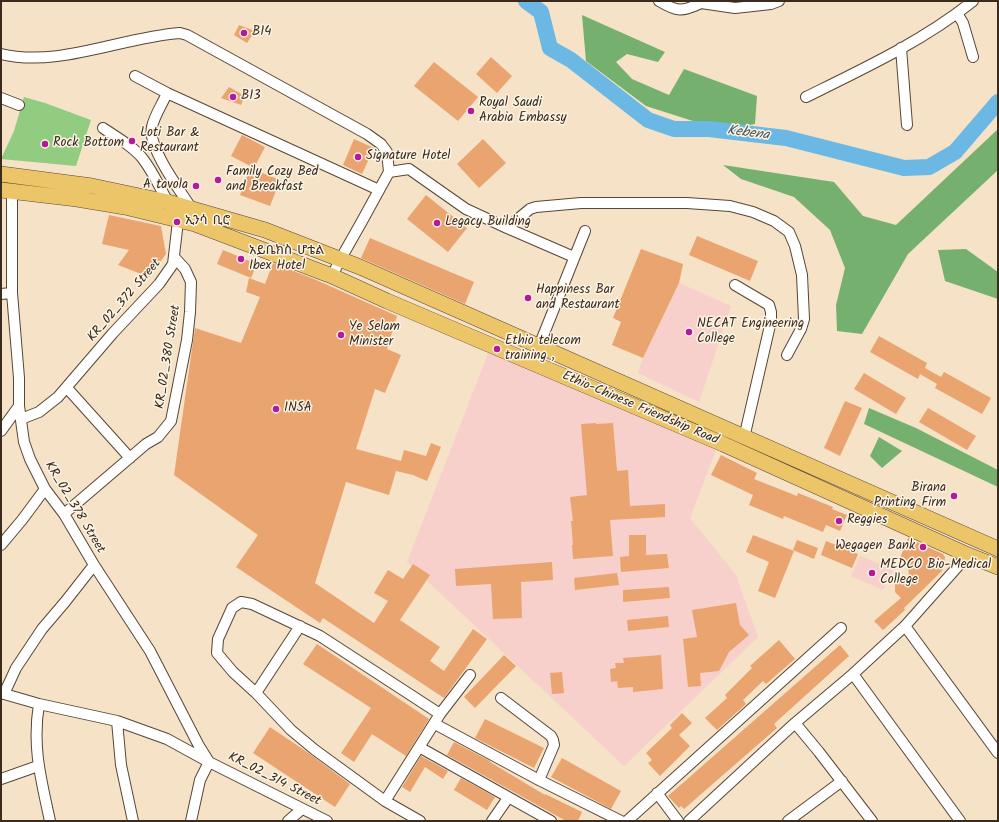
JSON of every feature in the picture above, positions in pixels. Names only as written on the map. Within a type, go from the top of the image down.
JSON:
[{"type":"main road","name":"Ethio-Chinese Friendship Road","points":[[1,174],[92,186],[168,202],[265,230],[340,260],[539,346],[744,438],[998,549]]},
{"type":"main road","name":"Ethio-Chinese Friendship Road","points":[[6,190],[125,207],[195,224],[332,276],[387,301],[723,444],[968,555],[998,567]]},
{"type":"main road","points":[[723,444],[728,430]]},
{"type":"street","points":[[659,1],[672,9],[687,10],[701,2],[735,8],[771,4],[779,1]]},
{"type":"street","points":[[806,97],[856,73],[901,48],[957,14],[973,1]]},
{"type":"street","points":[[957,14],[963,23],[973,57]]},
{"type":"street","points":[[1,54],[36,57],[58,55],[180,33],[187,35],[367,134],[381,144],[387,152],[389,172],[332,276]]},
{"type":"street","points":[[901,48],[907,125]]},
{"type":"street","points":[[135,76],[167,93],[379,190]]},
{"type":"street","points":[[167,93],[152,127],[152,137],[156,152],[192,209]]},
{"type":"street","points":[[1,98],[19,105]]},
{"type":"street","points":[[103,128],[131,148],[142,158],[150,169],[168,202]]},
{"type":"street","points":[[389,172],[409,169],[466,209],[574,257]]},
{"type":"street","name":"KR_02_378 Street","points":[[6,190],[19,378],[19,406],[24,442],[30,459],[45,489],[64,514],[94,565],[150,651],[199,746],[209,762]]},
{"type":"street","points":[[507,228],[530,209],[536,207],[581,203],[687,203],[730,206],[753,212],[774,221],[790,232],[802,275],[804,319],[801,329],[786,355]]},
{"type":"street","name":"KR_02_372 Street","points":[[21,419],[39,412],[68,388],[113,333],[159,284],[173,264],[178,220]]},
{"type":"street","points":[[539,346],[585,231]]},
{"type":"street","name":"KR_02_380 Street","points":[[64,514],[164,431],[171,421],[187,340],[191,282],[185,269],[174,257]]},
{"type":"street","points":[[735,284],[769,305],[771,312],[771,321],[744,438]]},
{"type":"street","points":[[1,294],[12,293]]},
{"type":"street","points":[[68,388],[130,458]]},
{"type":"street","points":[[1,430],[19,406]]},
{"type":"street","points":[[1,545],[45,489]]},
{"type":"street","points":[[689,821],[795,723],[853,674],[905,626],[968,555]]},
{"type":"street","points":[[2,694],[16,668],[42,629],[66,602],[94,565]]},
{"type":"street","points":[[420,821],[385,800],[315,750],[291,730],[256,693],[233,672],[217,653],[218,639],[232,608],[241,602],[252,604],[320,636],[440,714]]},
{"type":"street","points":[[256,693],[300,626]]},
{"type":"street","points":[[905,626],[998,752]]},
{"type":"street","points":[[626,821],[841,628]]},
{"type":"street","points":[[853,674],[960,821]]},
{"type":"street","points":[[385,800],[440,714],[470,675]]},
{"type":"street","name":"KR_02_314 Street","points":[[2,694],[39,704],[117,721],[167,739],[209,762],[327,821]]},
{"type":"street","points":[[501,698],[551,736],[553,740],[554,745],[538,780]]},
{"type":"street","points":[[39,704],[36,723],[38,766],[50,821]]},
{"type":"street","points":[[117,721],[120,766],[133,821]]},
{"type":"street","points":[[795,723],[872,821]]},
{"type":"street","points":[[435,724],[538,780],[621,821]]},
{"type":"street","points":[[419,747],[551,821]]},
{"type":"street","points":[[191,821],[200,780],[209,762]]},
{"type":"street","points":[[1,779],[38,766]]},
{"type":"street","points":[[788,821],[842,781]]},
{"type":"street","points":[[657,793],[678,821]]},
{"type":"street","points":[[492,821],[508,798]]},
{"type":"street","points":[[288,821],[302,809]]},
{"type":"shaded area","name":"NECAT Engineering College","points":[[679,283],[731,306],[699,402],[638,373],[643,358]]},
{"type":"shaded area","points":[[489,351],[716,450],[690,518],[736,575],[758,637],[624,766],[407,562]]},
{"type":"shaded area","name":"MEDCO Bio-Medical College","points":[[860,556],[894,570],[883,590],[851,576]]},
{"type":"green space","points":[[582,15],[665,52],[658,62],[627,54],[616,62],[632,79],[669,95],[684,69],[757,96],[755,124],[721,130],[646,106],[586,61]]},
{"type":"green space","name":"Rock Bottom","points":[[24,97],[91,120],[76,166],[1,159],[14,131]]},
{"type":"green space","points":[[998,129],[998,170],[908,254],[862,334],[837,331],[836,305],[845,268],[830,230],[794,197],[741,179],[723,165],[834,182],[863,216],[896,225]]},
{"type":"green space","points":[[966,249],[998,272],[998,299],[945,281],[938,250]]},
{"type":"green space","points":[[869,408],[916,428],[998,470],[998,487],[864,424]]},
{"type":"green space","points":[[879,437],[902,451],[882,468],[870,456]]},
{"type":"building","name":"B14","points":[[239,25],[255,31],[247,43],[234,35]]},
{"type":"building","points":[[491,57],[512,76],[497,93],[476,74]]},
{"type":"building","points":[[434,62],[478,97],[458,121],[414,86]]},
{"type":"building","name":"B13","points":[[229,87],[245,96],[241,105],[221,98]]},
{"type":"building","points":[[242,135],[265,147],[254,168],[231,156]]},
{"type":"building","name":"Signature Hotel","points":[[354,139],[374,148],[362,174],[343,165]]},
{"type":"building","points":[[483,139],[506,163],[479,188],[457,164]]},
{"type":"building","points":[[250,168],[280,180],[270,206],[240,195]]},
{"type":"building","name":"Legacy Building","points":[[426,195],[467,228],[448,252],[407,219]]},
{"type":"building","points":[[109,215],[161,226],[166,254],[149,277],[118,265],[129,250],[102,244]]},
{"type":"building","points":[[697,236],[758,261],[750,281],[689,255]]},
{"type":"building","points":[[370,238],[474,282],[465,304],[361,258]]},
{"type":"building","points":[[641,249],[683,264],[679,283],[643,358],[612,345],[621,322],[613,318]]},
{"type":"building","points":[[223,250],[257,264],[251,278],[217,264]]},
{"type":"building","name":"INSA","points":[[273,263],[314,279],[397,316],[387,349],[401,355],[385,393],[375,389],[356,449],[401,461],[404,450],[426,456],[431,443],[441,447],[427,481],[413,475],[396,471],[389,495],[346,482],[315,583],[374,623],[388,601],[374,593],[388,570],[403,579],[413,564],[430,575],[400,620],[440,647],[430,661],[444,671],[473,629],[487,639],[444,698],[323,618],[320,623],[236,567],[258,535],[174,475],[195,328],[241,343],[260,297],[246,292],[249,278],[265,284]]},
{"type":"building","points":[[879,336],[927,363],[925,368],[941,377],[944,372],[991,398],[982,414],[935,388],[937,384],[920,374],[918,379],[870,352]]},
{"type":"building","points":[[864,373],[906,398],[896,414],[854,389]]},
{"type":"building","points":[[845,401],[862,408],[840,456],[824,448]]},
{"type":"building","points":[[928,408],[976,436],[967,450],[919,422]]},
{"type":"building","points":[[613,423],[617,471],[628,470],[630,506],[665,504],[665,517],[610,520],[613,556],[573,559],[571,521],[573,521],[570,497],[587,495],[581,424]]},
{"type":"building","points":[[721,455],[757,473],[754,479],[797,496],[798,493],[833,507],[832,509],[847,515],[840,531],[826,525],[823,532],[784,516],[783,519],[749,505],[753,495],[711,475]]},
{"type":"building","points":[[629,535],[646,535],[646,555],[667,554],[669,568],[621,572],[620,557],[629,556]]},
{"type":"building","points":[[753,535],[794,551],[775,598],[758,591],[769,562],[746,552]]},
{"type":"building","points":[[908,538],[943,554],[945,557],[944,565],[942,571],[904,608],[905,610],[883,630],[874,621],[901,598],[895,592],[895,584],[909,575],[907,561],[900,558]]},
{"type":"building","points":[[797,540],[818,548],[814,559],[793,550]]},
{"type":"building","points":[[826,541],[858,554],[852,568],[821,555]]},
{"type":"building","points":[[552,562],[553,580],[521,582],[522,618],[493,619],[491,584],[456,586],[455,569]]},
{"type":"building","points":[[617,573],[619,585],[575,590],[574,578]]},
{"type":"building","points":[[669,587],[670,598],[623,602],[623,590]]},
{"type":"building","points":[[736,603],[740,625],[749,635],[729,652],[719,671],[700,673],[701,686],[688,687],[683,639],[697,637],[692,610]]},
{"type":"building","points":[[668,616],[669,627],[628,631],[627,620]]},
{"type":"building","points":[[779,640],[795,659],[766,684],[763,681],[743,700],[746,704],[717,730],[705,718],[727,698],[725,695],[752,668],[750,666]]},
{"type":"building","points":[[317,644],[429,719],[406,756],[372,734],[354,762],[341,753],[371,708],[303,664]]},
{"type":"building","points":[[840,645],[849,656],[774,724],[777,728],[684,809],[681,806],[679,808],[668,796]]},
{"type":"building","points":[[504,655],[516,666],[475,708],[464,697]]},
{"type":"building","points":[[661,655],[663,689],[633,692],[633,687],[618,688],[617,681],[611,682],[610,669],[616,668],[615,663],[624,663],[623,658]]},
{"type":"building","points":[[562,672],[564,693],[552,694],[550,673]]},
{"type":"building","points":[[682,713],[692,723],[679,735],[690,746],[660,776],[648,763],[652,760],[646,753],[672,728],[670,725]]},
{"type":"building","points":[[485,719],[544,748],[534,768],[475,738]]},
{"type":"building","points":[[270,727],[350,784],[335,807],[253,753]]},
{"type":"building","points":[[454,742],[490,761],[545,795],[582,812],[578,821],[566,821],[447,755]]},
{"type":"building","points":[[421,756],[448,771],[443,779],[425,767],[410,792],[402,787]]},
{"type":"building","points":[[562,758],[621,791],[611,809],[551,777]]},
{"type":"building","points":[[461,778],[495,797],[487,810],[454,790]]},
{"type":"waterway","name":"Kebena","points":[[526,1],[541,12],[550,48],[571,60],[648,120],[674,129],[709,129],[786,138],[904,168],[929,167],[955,152],[998,102]]},
{"type":"place","name":"B14","points":[[244,33]]},
{"type":"place","name":"B13","points":[[233,97]]},
{"type":"place","name":"Royal Saudi Arabia Embassy","points":[[471,111]]},
{"type":"place","name":"Loti Bar & Restaurant","points":[[132,141]]},
{"type":"place","name":"Rock Bottom","points":[[45,144]]},
{"type":"place","name":"Signature Hotel","points":[[358,157]]},
{"type":"place","name":"Family Cozy Bed and Breakfast","points":[[218,180]]},
{"type":"place","name":"A tavola","points":[[196,186]]},
{"type":"place","name":"ኢንሳ ቢሮ","points":[[177,222]]},
{"type":"place","name":"Legacy Building","points":[[437,223]]},
{"type":"place","name":"አይቤክስ ሆቴል Ibex Hotel","points":[[241,259]]},
{"type":"place","name":"Happiness Bar and Restaurant","points":[[528,298]]},
{"type":"place","name":"NECAT Engineering College","points":[[689,332]]},
{"type":"place","name":"Ye Selam Minister","points":[[341,335]]},
{"type":"place","name":"Ethio telecom training ,","points":[[497,349]]},
{"type":"place","name":"INSA","points":[[276,409]]},
{"type":"place","name":"Birana Printing Firm","points":[[954,496]]},
{"type":"place","name":"Reggies","points":[[839,521]]},
{"type":"place","name":"Wegagen Bank","points":[[923,547]]},
{"type":"place","name":"MEDCO Bio-Medical College","points":[[872,573]]}]
